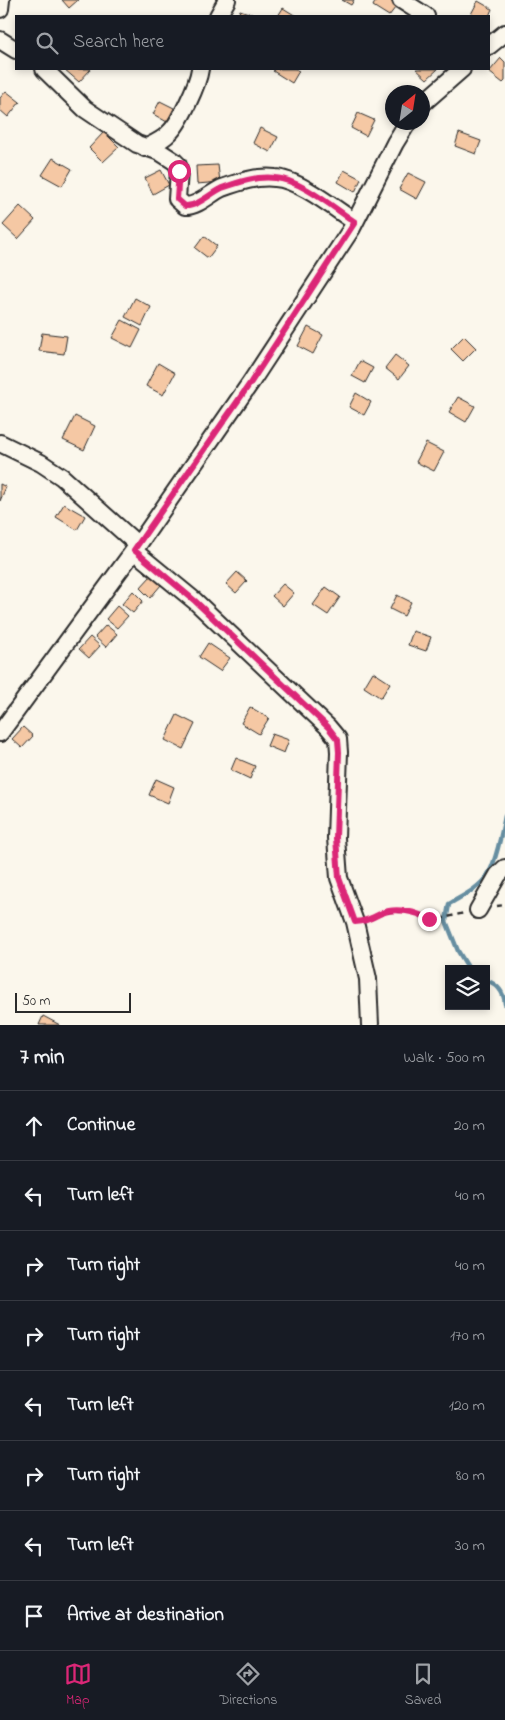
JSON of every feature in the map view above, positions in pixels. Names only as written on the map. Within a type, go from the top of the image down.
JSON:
[{"type":"street","points":[[0,9],[1,0]]},
{"type":"street","points":[[219,15],[227,0]]},
{"type":"street","points":[[400,0],[424,15]]},
{"type":"street","points":[[490,45],[505,33]]},
{"type":"street","points":[[0,40],[15,49]]},
{"type":"street","points":[[45,70],[85,109],[136,144],[160,152],[178,165],[177,199],[185,206],[192,205],[219,190],[244,180],[274,178],[287,180],[301,187],[355,222]]},
{"type":"street","points":[[145,148],[175,128],[199,80],[200,70]]},
{"type":"street","points":[[430,97],[461,70]]},
{"type":"street","points":[[0,733],[136,548],[251,382],[355,222],[403,130]]},
{"type":"street","points":[[0,443],[41,463],[62,477],[328,727],[338,740],[336,838],[339,878],[355,922],[368,979],[370,1025]]},
{"type":"street","points":[[472,911],[498,874],[505,868]]},
{"type":"path","points":[[355,922],[367,921],[382,913],[411,912],[435,920],[472,911]]},
{"type":"building","points":[[62,0],[78,0],[69,8]]},
{"type":"building","points":[[342,0],[354,0],[351,5]]},
{"type":"building","points":[[376,0],[392,0],[398,4],[390,15],[373,6]]},
{"type":"building","points":[[478,1],[492,9],[489,15],[471,15]]},
{"type":"building","points":[[283,8],[294,15],[279,15]]},
{"type":"building","points":[[240,10],[254,15],[238,15]]},
{"type":"building","points":[[501,58],[505,62],[505,81],[503,83],[489,72]]},
{"type":"building","points":[[65,70],[90,70],[79,82]]},
{"type":"building","points":[[297,70],[299,71],[292,83],[273,71]]},
{"type":"building","points":[[417,70],[437,70],[427,79]]},
{"type":"building","points":[[6,91],[20,102],[8,117],[0,110],[0,98]]},
{"type":"building","points":[[160,101],[174,108],[167,122],[153,114]]},
{"type":"building","points":[[358,113],[374,120],[366,136],[351,128]]},
{"type":"building","points":[[260,128],[278,137],[270,152],[253,143]]},
{"type":"building","points":[[104,132],[119,147],[103,162],[89,148]]},
{"type":"building","points":[[459,133],[481,141],[476,154],[455,146]]},
{"type":"building","points":[[53,158],[72,169],[62,186],[42,175]]},
{"type":"building","points":[[218,165],[220,182],[197,184],[196,166]]},
{"type":"building","points":[[161,170],[169,185],[153,194],[145,178]]},
{"type":"building","points":[[344,170],[361,179],[355,192],[338,182]]},
{"type":"building","points":[[408,173],[426,182],[417,199],[399,189]]},
{"type":"building","points":[[20,206],[35,220],[18,239],[3,225]]},
{"type":"building","points":[[204,236],[217,246],[208,258],[195,248]]},
{"type":"building","points":[[135,298],[151,307],[142,326],[125,317]]},
{"type":"building","points":[[122,320],[141,330],[132,348],[112,338]]},
{"type":"building","points":[[308,327],[323,335],[313,354],[298,346]]},
{"type":"building","points":[[42,333],[67,336],[64,354],[39,351]]},
{"type":"building","points":[[464,336],[476,348],[463,361],[451,349]]},
{"type":"building","points":[[395,355],[409,366],[399,379],[385,368]]},
{"type":"building","points":[[360,361],[373,368],[365,383],[352,376]]},
{"type":"building","points":[[158,363],[175,373],[163,395],[146,386]]},
{"type":"building","points":[[356,393],[371,402],[364,415],[349,407]]},
{"type":"building","points":[[458,397],[475,406],[466,422],[449,412]]},
{"type":"building","points":[[75,416],[95,426],[84,450],[63,440]]},
{"type":"building","points":[[426,443],[444,452],[434,471],[416,462]]},
{"type":"building","points":[[0,484],[6,487],[0,501]]},
{"type":"building","points":[[64,504],[85,516],[77,530],[56,517]]},
{"type":"building","points":[[237,572],[247,581],[236,593],[226,584]]},
{"type":"building","points":[[151,576],[161,585],[150,598],[140,588]]},
{"type":"building","points":[[283,584],[294,593],[283,606],[272,596]]},
{"type":"building","points":[[326,587],[340,597],[328,615],[313,605]]},
{"type":"building","points":[[133,591],[143,601],[133,613],[122,604]]},
{"type":"building","points":[[397,595],[411,602],[404,616],[390,609]]},
{"type":"building","points":[[117,606],[128,616],[117,628],[106,619]]},
{"type":"building","points":[[106,625],[117,634],[106,647],[95,637]]},
{"type":"building","points":[[413,631],[431,637],[426,651],[408,645]]},
{"type":"building","points":[[90,637],[100,646],[89,658],[79,649]]},
{"type":"building","points":[[208,643],[230,658],[220,671],[199,657]]},
{"type":"building","points":[[373,672],[390,683],[381,698],[364,687]]},
{"type":"building","points":[[250,707],[269,718],[259,734],[241,723]]},
{"type":"building","points":[[177,715],[195,724],[183,749],[165,740]]},
{"type":"building","points":[[23,727],[33,736],[22,748],[12,739]]},
{"type":"building","points":[[272,734],[289,740],[284,753],[267,746]]},
{"type":"building","points":[[236,758],[255,766],[250,779],[231,770]]},
{"type":"building","points":[[156,779],[174,787],[168,803],[149,795]]},
{"type":"building","points":[[43,1016],[60,1025],[39,1025]]},
{"type":"waterway","points":[[467,965],[458,951],[446,921],[449,904],[474,888],[487,876],[496,856],[505,816]]},
{"type":"waterway","points":[[490,982],[499,989],[505,1004]]},
{"type":"route","points":[[179,171],[177,199],[185,206],[192,205],[219,190],[244,180],[274,178],[287,180],[301,187],[355,222],[251,382],[134,550],[195,601],[267,668],[328,727],[338,740],[336,838],[339,878],[355,922],[367,921],[382,913],[394,912],[411,912],[429,919]]}]
